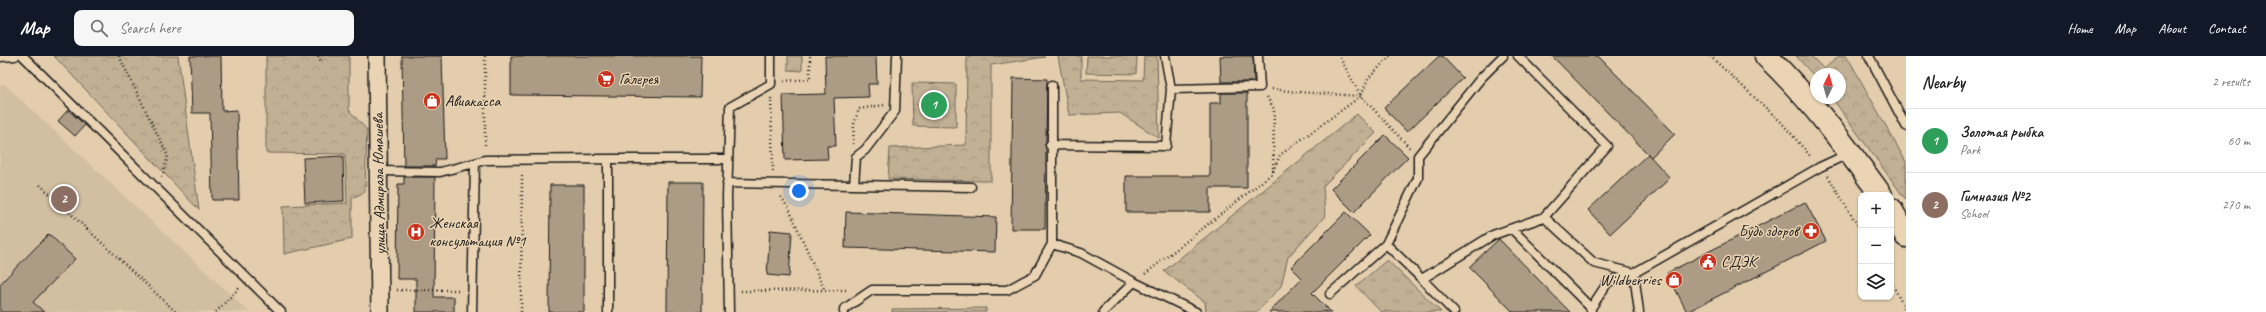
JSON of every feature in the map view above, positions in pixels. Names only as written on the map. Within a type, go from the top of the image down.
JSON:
[{"type":"main road","points":[[1766,56],[1782,71],[1850,152],[1879,192]]},
{"type":"main road","points":[[1894,214],[1906,236]]},
{"type":"street","name":"улица Адмирала Юмашева","points":[[377,56],[380,312]]},
{"type":"lane","points":[[0,56],[16,56]]},
{"type":"lane","points":[[23,56],[281,312]]},
{"type":"lane","points":[[729,312],[727,183],[730,107],[771,84],[771,56]]},
{"type":"lane","points":[[854,185],[856,157],[865,150],[895,110],[897,56]]},
{"type":"lane","points":[[1050,145],[1166,146],[1171,90],[1165,56]]},
{"type":"lane","points":[[1171,90],[1260,87],[1258,56]]},
{"type":"lane","points":[[1330,294],[1386,244],[1418,178],[1418,156],[1482,78],[1503,56]]},
{"type":"lane","points":[[1422,279],[1493,235],[1513,230],[1544,217],[1607,146],[1518,56]]},
{"type":"lane","points":[[1869,56],[1906,126]]},
{"type":"lane","points":[[844,312],[844,309],[872,290],[1007,290],[1035,276],[1052,244],[1050,145],[1052,85]]},
{"type":"lane","points":[[1513,230],[1591,310],[1608,282],[1634,273],[1820,167],[1850,152]]},
{"type":"lane","points":[[379,170],[440,172],[485,160],[728,158]]},
{"type":"lane","points":[[608,159],[608,312]]},
{"type":"lane","points":[[472,312],[475,163]]},
{"type":"lane","points":[[727,183],[971,187]]},
{"type":"lane","points":[[1544,217],[1594,263],[1634,273]]},
{"type":"lane","points":[[1052,244],[1081,253],[1134,282],[1196,312]]},
{"type":"lane","points":[[1386,244],[1454,312]]},
{"type":"lane","points":[[1634,273],[1640,312]]},
{"type":"lane","points":[[1103,312],[1134,282]]},
{"type":"path","points":[[119,56],[168,156],[157,190]]},
{"type":"path","points":[[318,56],[322,63]]},
{"type":"path","points":[[485,56],[485,160]]},
{"type":"path","points":[[780,81],[810,79],[810,56]]},
{"type":"path","points":[[1339,56],[1361,96],[1418,156]]},
{"type":"path","points":[[1134,282],[1272,173],[1280,155],[1361,96],[1368,79],[1390,56]]},
{"type":"path","points":[[1710,56],[1780,122],[1820,167],[1832,181],[1860,228]]},
{"type":"path","points":[[1260,87],[1296,92],[1361,96]]},
{"type":"path","points":[[1260,87],[1274,109],[1272,173]]},
{"type":"path","points":[[771,100],[774,184],[789,209],[824,291]]},
{"type":"path","points":[[851,152],[854,124],[859,109],[888,104]]},
{"type":"path","points":[[521,312],[522,160]]},
{"type":"path","points":[[40,185],[176,312]]},
{"type":"path","points":[[216,312],[241,286]]},
{"type":"path","points":[[1894,288],[1906,311]]},
{"type":"path","points":[[389,290],[472,290]]},
{"type":"path","points":[[729,291],[872,290]]},
{"type":"shaded area","points":[[4,84],[249,312],[0,312],[0,86]]},
{"type":"green space","points":[[54,56],[178,56],[199,210]]},
{"type":"green space","points":[[266,56],[349,56],[349,110],[367,130],[365,192],[352,198],[352,239],[284,254],[283,206],[347,203],[345,154],[266,153]]},
{"type":"green space","points":[[788,56],[802,56],[802,71],[788,70]]},
{"type":"green space","points":[[967,56],[1045,57],[991,65],[991,181],[888,179],[890,148],[966,145]]},
{"type":"green space","points":[[1058,56],[1081,56],[1081,79],[1143,80],[1144,56],[1157,56],[1159,138],[1120,113],[1069,115]]},
{"type":"green space","points":[[1087,56],[1137,56],[1136,74],[1086,73]]},
{"type":"green space","points":[[1796,56],[1811,56],[1823,68],[1810,68],[1810,71]]},
{"type":"green space","points":[[1839,56],[1847,56],[1906,162],[1906,200],[1836,104],[1846,104],[1846,68],[1825,68]]},
{"type":"green space","points":[[912,83],[956,84],[956,127],[913,126]]},
{"type":"green space","points":[[1357,114],[1376,133],[1323,186],[1325,216],[1288,257],[1281,286],[1257,312],[1206,312],[1205,302],[1164,271]]},
{"type":"green space","points":[[1387,260],[1441,312],[1381,312],[1356,286]]},
{"type":"green space","points":[[986,308],[986,312],[892,312],[892,309]]},
{"type":"building","points":[[190,56],[221,56],[222,111],[237,110],[239,200],[212,200],[210,113],[192,113]]},
{"type":"building","points":[[402,56],[442,56],[445,159],[436,159],[435,166],[404,166]]},
{"type":"building","name":"Галерея","points":[[511,56],[701,56],[700,97],[511,95]]},
{"type":"building","points":[[825,56],[876,56],[877,84],[868,84],[869,97],[834,98],[836,146],[827,146],[828,159],[785,160],[783,95],[826,94]]},
{"type":"building","points":[[1220,56],[1253,56],[1254,82],[1221,82]]},
{"type":"building","points":[[1439,56],[1442,56],[1463,78],[1407,132],[1384,108]]},
{"type":"building","points":[[1552,56],[1598,56],[1675,134],[1651,157]]},
{"type":"building","points":[[1013,78],[1047,79],[1045,229],[1011,229]]},
{"type":"building","points":[[1221,93],[1247,93],[1247,188],[1210,188],[1210,212],[1126,212],[1126,176],[1210,176],[1210,103],[1221,103]]},
{"type":"building","points":[[68,110],[85,125],[75,136],[58,121]]},
{"type":"building","points":[[1385,135],[1408,157],[1354,212],[1331,189]]},
{"type":"building","points":[[1648,154],[1670,178],[1610,234],[1588,210]]},
{"type":"building","points":[[343,156],[344,201],[305,203],[303,158]]},
{"type":"building","points":[[404,177],[435,177],[434,297],[454,297],[454,312],[416,312],[416,279],[397,279],[398,184],[404,184]]},
{"type":"building","points":[[668,182],[703,182],[702,312],[667,312]]},
{"type":"building","points":[[550,185],[584,185],[584,312],[549,312]]},
{"type":"building","points":[[1805,202],[1826,241],[1687,312],[1667,273]]},
{"type":"building","points":[[846,212],[996,217],[995,252],[845,248]]},
{"type":"building","points":[[1346,212],[1370,235],[1312,293],[1331,312],[1269,312],[1302,278],[1291,267]]},
{"type":"building","points":[[770,230],[792,232],[789,277],[767,275]]},
{"type":"building","points":[[49,234],[75,259],[33,302],[44,312],[0,312],[0,284]]},
{"type":"building","points":[[1499,239],[1570,312],[1513,312],[1469,267]]},
{"type":"place","name":"Галерея","points":[[606,79]]},
{"type":"place","name":"Авиакасса","points":[[432,101]]},
{"type":"place","name":"Золотая рыбка","points":[[934,105]]},
{"type":"place","name":"Гимназия №2","points":[[64,199]]},
{"type":"place","name":"Будь здоров","points":[[1811,231]]},
{"type":"place","name":"Женская консультация №1","points":[[416,232]]},
{"type":"place","name":"СДЭК","points":[[1708,262]]},
{"type":"place","name":"Wildberries","points":[[1674,280]]}]
